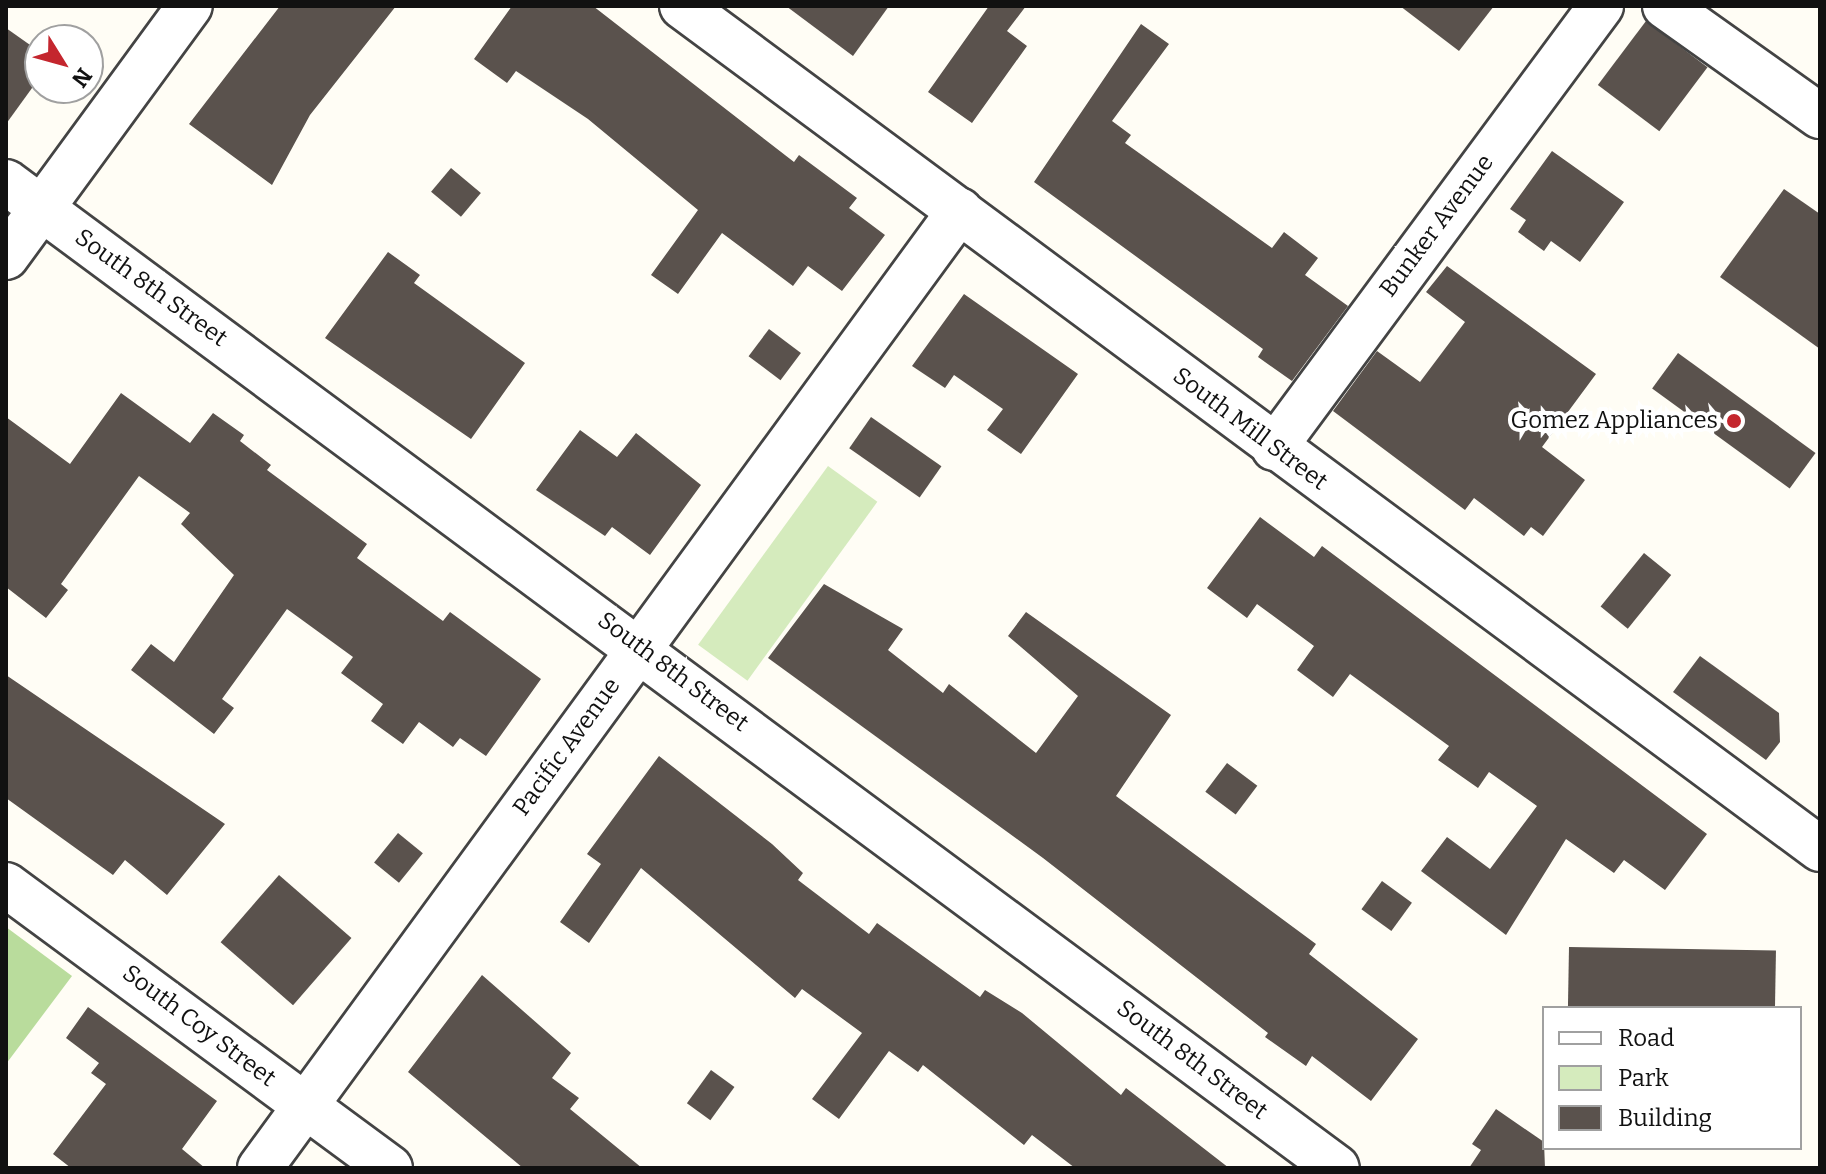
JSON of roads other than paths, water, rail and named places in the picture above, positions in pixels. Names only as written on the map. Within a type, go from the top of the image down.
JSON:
[{"type":"street","points":[[6,257],[190,6]]},
{"type":"street","name":"South Mill Street","points":[[682,6],[960,210],[1274,448],[1820,849]]},
{"type":"street","name":"Bunker Avenue","points":[[1274,448],[1601,6]]},
{"type":"street","points":[[1665,6],[1820,116]]},
{"type":"street","name":"South 8th Street","points":[[6,182],[640,647],[1337,1168]]},
{"type":"street","name":"Pacific Avenue","points":[[260,1168],[960,210]]},
{"type":"street","name":"South Coy Street","points":[[6,885],[390,1168]]},
{"type":"place","name":"Gomez Appliances","points":[[1734,421]]}]
